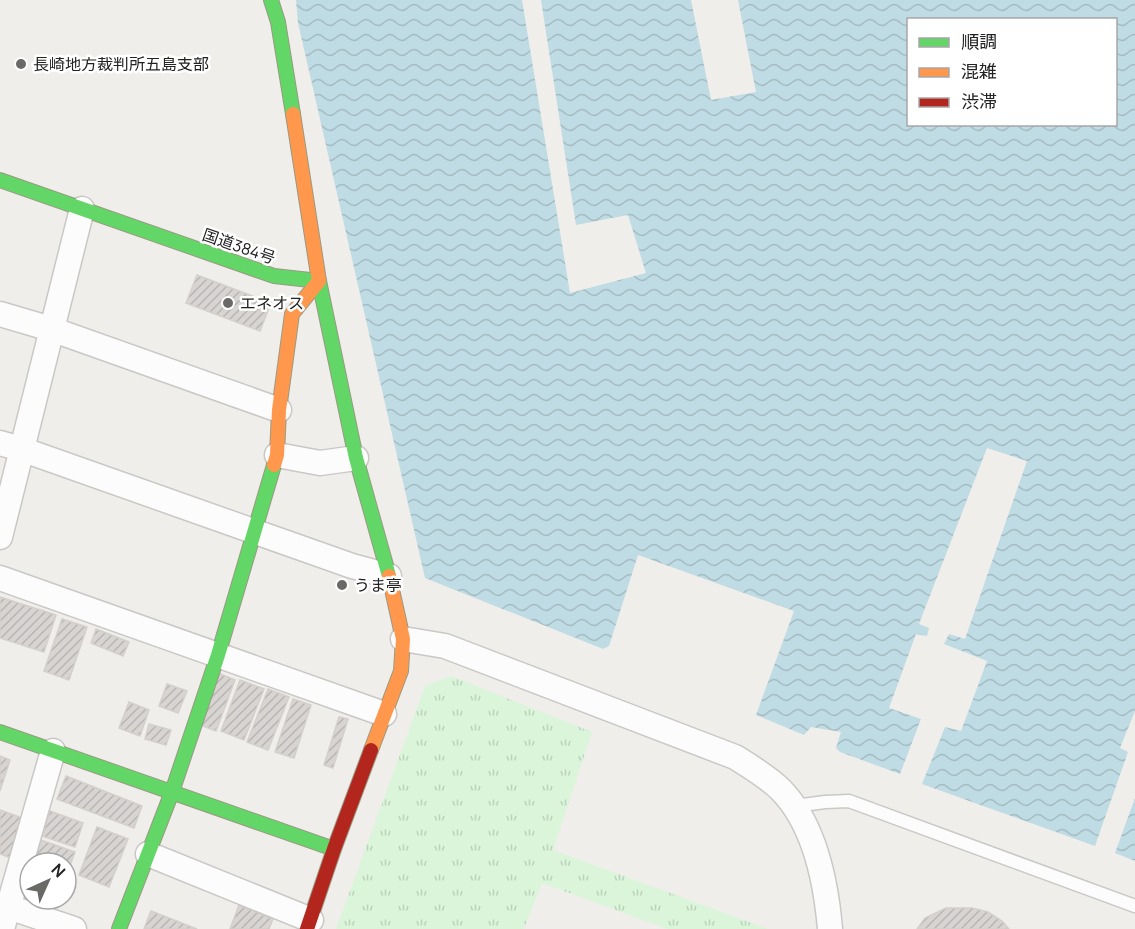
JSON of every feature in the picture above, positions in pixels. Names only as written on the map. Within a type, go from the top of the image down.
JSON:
[{"type":"main road","points":[[271,0],[278,22],[319,281],[356,459],[389,576],[403,639],[401,671],[334,849],[309,924]]},
{"type":"main road","name":"国道384号","points":[[0,180],[274,276],[319,281]]},
{"type":"main road","points":[[118,929],[172,792],[218,655],[277,454],[279,410],[292,315],[319,281]]},
{"type":"main road","points":[[0,732],[334,849]]},
{"type":"street","points":[[0,537],[10,446],[51,329],[82,208]]},
{"type":"street","points":[[0,314],[51,329],[279,410]]},
{"type":"street","points":[[10,446],[255,530],[352,566],[389,576]]},
{"type":"street","points":[[277,454],[320,463],[356,459]]},
{"type":"street","points":[[0,578],[384,714]]},
{"type":"street","points":[[403,639],[445,646],[735,758],[760,773],[780,789],[795,806],[811,839],[818,860],[830,929]]},
{"type":"street","points":[[53,751],[4,913],[74,929]]},
{"type":"street","points":[[148,854],[309,924]]},
{"type":"lane","points":[[795,806],[825,801],[849,801],[1135,906]]},
{"type":"green space","points":[[451,676],[592,732],[553,850],[768,929],[667,929],[542,883],[524,929],[336,929],[425,686]]},
{"type":"water","points":[[296,0],[1135,0],[1135,711],[1120,748],[1128,752],[1095,846],[922,784],[945,727],[961,731],[987,661],[944,644],[949,634],[965,639],[1027,461],[987,448],[919,624],[929,628],[927,636],[916,634],[889,708],[921,719],[900,774],[840,752],[836,748],[841,732],[811,727],[804,735],[756,715],[794,611],[638,555],[609,646],[603,649],[425,578],[298,23]]},
{"type":"water","points":[[1135,798],[1135,861],[1115,853]]},
{"type":"pier","points":[[522,0],[541,0],[576,225],[628,215],[646,273],[570,293]]},
{"type":"pier","points":[[691,0],[738,0],[756,92],[711,100]]},
{"type":"building","name":"エネオス","points":[[197,275],[271,303],[260,331],[186,303]]},
{"type":"building","points":[[0,597],[56,615],[44,652],[0,638]]},
{"type":"building","points":[[62,619],[87,627],[69,680],[44,671]]},
{"type":"building","points":[[96,629],[129,642],[123,656],[91,643]]},
{"type":"building","points":[[218,673],[235,680],[216,731],[198,724]]},
{"type":"building","points":[[240,680],[264,689],[244,740],[221,731]]},
{"type":"building","points":[[167,684],[187,691],[178,713],[159,706]]},
{"type":"building","points":[[268,689],[289,697],[268,750],[247,742]]},
{"type":"building","points":[[293,699],[311,705],[294,758],[275,752]]},
{"type":"building","points":[[129,702],[149,710],[140,736],[119,728]]},
{"type":"building","points":[[339,717],[348,719],[333,768],[324,765]]},
{"type":"building","points":[[149,724],[171,730],[166,745],[145,739]]},
{"type":"building","points":[[0,756],[10,760],[0,791]]},
{"type":"building","points":[[66,776],[142,806],[134,828],[57,799]]},
{"type":"building","points":[[0,810],[25,819],[11,858],[0,854]]},
{"type":"building","points":[[50,811],[83,823],[75,847],[42,836]]},
{"type":"building","points":[[97,827],[128,839],[109,887],[79,875]]},
{"type":"building","points":[[41,840],[72,851],[37,851]]},
{"type":"building","points":[[239,905],[273,919],[269,929],[230,929]]},
{"type":"building","points":[[946,908],[972,908],[988,912],[1002,921],[1009,929],[917,929],[925,918]]},
{"type":"building","points":[[151,911],[197,929],[144,929]]},
{"type":"traffic: fast","points":[[271,0],[278,22],[293,114]]},
{"type":"traffic: fast","points":[[0,180],[274,276],[319,281],[356,458],[389,576]]},
{"type":"traffic: fast","points":[[119,929],[172,792],[218,655],[274,465]]},
{"type":"traffic: fast","points":[[0,732],[334,849]]},
{"type":"traffic: slow","points":[[274,465],[292,314],[319,281],[293,114]]},
{"type":"traffic: slow","points":[[371,750],[401,671],[403,639],[389,576]]},
{"type":"traffic: jam","points":[[307,929],[371,750]]},
{"type":"place","name":"長崎地方裁判所五島支部","points":[[21,64]]},
{"type":"place","name":"エネオス","points":[[228,303]]},
{"type":"place","name":"うま亭","points":[[342,585]]}]
